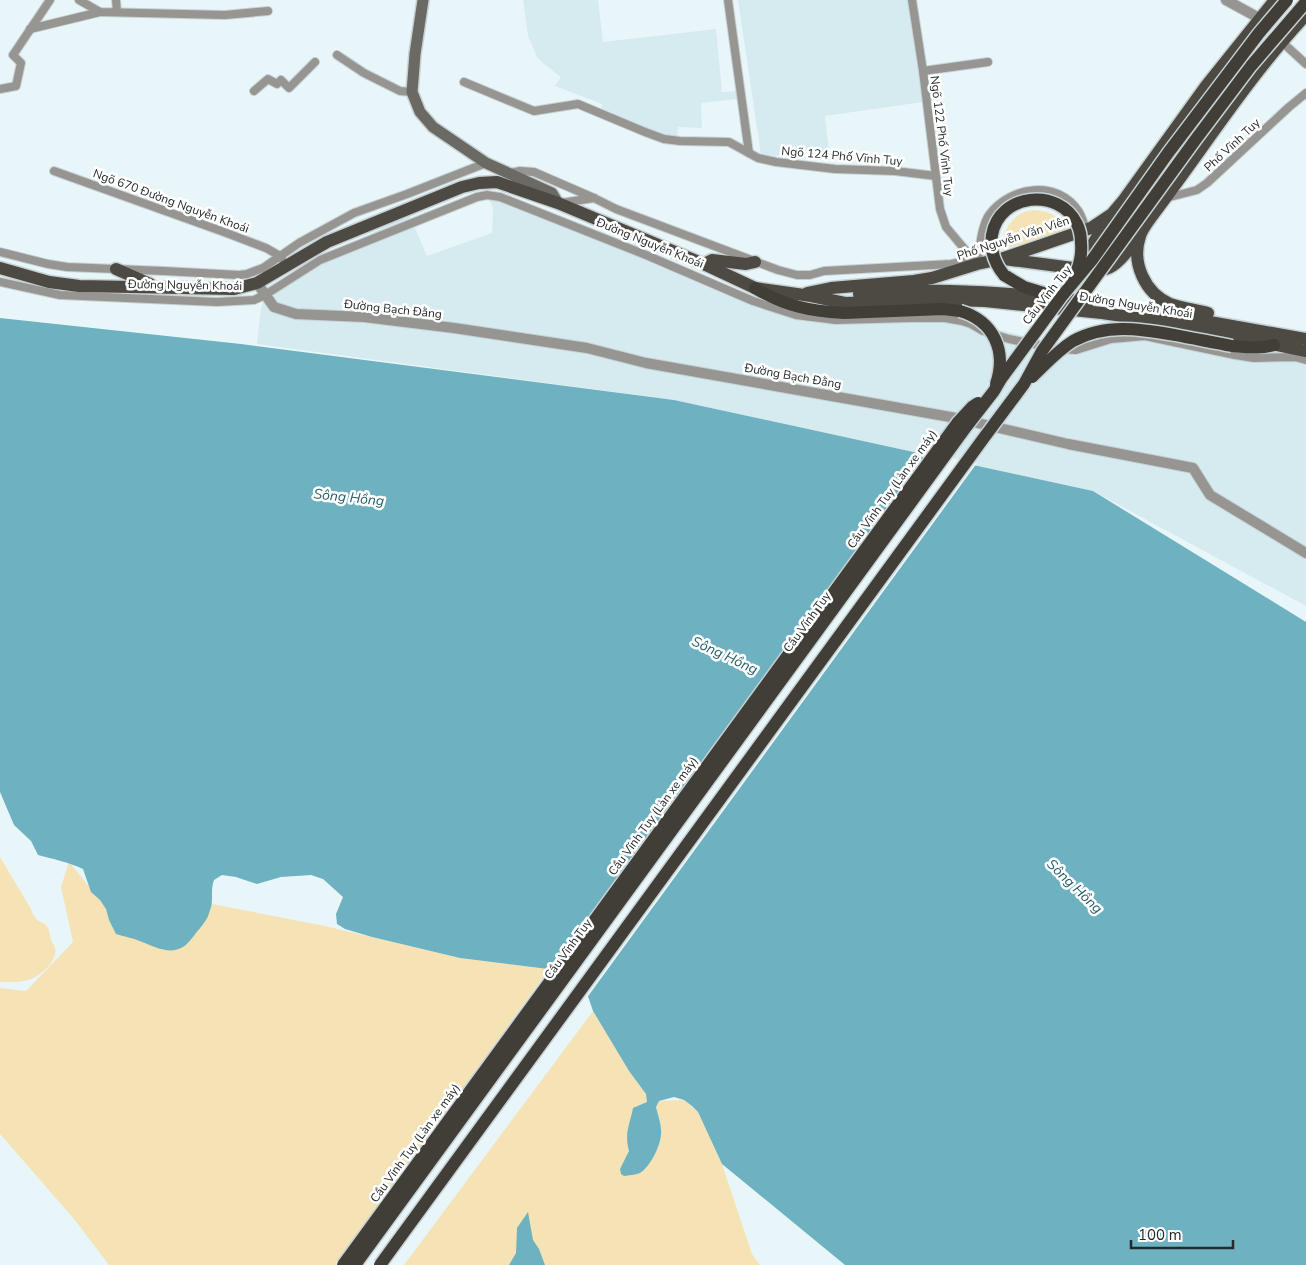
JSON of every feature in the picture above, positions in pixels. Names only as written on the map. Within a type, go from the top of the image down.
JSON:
[{"type":"highway","name":"Cầu Vĩnh Tuy","points":[[355,1265],[1061,297],[1092,260],[1168,153],[1259,33],[1288,0]]},
{"type":"highway","points":[[380,1265],[1024,384],[1042,352],[1196,138],[1251,66],[1306,2]]},
{"type":"highway","points":[[1026,200],[1047,201],[1061,206],[1076,223],[1082,247],[1077,271],[1061,297],[1024,287],[1004,275],[997,264],[992,244],[993,232],[997,221],[1004,212],[1015,204],[1026,200]]},
{"type":"highway","points":[[755,288],[776,300],[807,309],[833,312],[943,309],[960,311],[971,315],[981,320],[992,332],[997,344],[999,372],[994,391]]},
{"type":"highway","points":[[390,1265],[1015,408],[1024,384],[1054,356],[1073,342],[1102,330],[1116,328],[1144,330],[1232,346],[1256,348],[1274,345]]},
{"type":"highway","name":"Cầu Vĩnh Tuy (Làn xe máy)","points":[[343,1265],[958,422],[972,407],[994,391]]},
{"type":"main road","points":[[423,0],[415,54],[412,92],[420,112],[433,127],[486,163],[552,193],[558,203]]},
{"type":"main road","name":"Phố Nguyễn Văn Viên","points":[[806,295],[831,288],[932,278],[977,264],[1002,259],[1091,228],[1112,214],[1206,86],[1275,0]]},
{"type":"main road","points":[[1002,259],[1073,268],[1110,268],[1115,265],[1140,236],[1152,216],[1246,87],[1306,15]]},
{"type":"main road","points":[[1206,86],[1206,92],[1217,103],[1225,107],[1234,104]]},
{"type":"main road","points":[[1188,110],[1198,109],[1207,114],[1215,121],[1217,127]]},
{"type":"main road","name":"Đường Nguyễn Khoái","points":[[0,268],[49,282],[79,286],[234,289],[257,283],[284,260],[462,187],[479,182],[497,182],[558,203],[706,265],[755,288],[845,303],[976,300],[1102,313],[1164,322],[1306,351]]},
{"type":"main road","points":[[1088,268],[1087,252],[1112,214]]},
{"type":"main road","points":[[1140,236],[1137,251],[1143,278],[1155,294],[1164,300],[1176,306],[1284,329],[1291,335]]},
{"type":"main road","points":[[706,265],[712,260],[746,264],[755,262]]},
{"type":"main road","points":[[116,269],[155,286]]},
{"type":"main road","name":"Đường Nguyễn Khoái","points":[[806,295],[948,291],[1061,297],[1306,339]]},
{"type":"street","points":[[0,89],[16,86],[21,63],[14,55],[50,0]]},
{"type":"street","points":[[79,0],[100,12]]},
{"type":"street","points":[[116,0],[118,12]]},
{"type":"street","points":[[728,0],[749,153]]},
{"type":"street","name":"Ngõ 122 Phố Vĩnh Tuy","points":[[912,0],[940,209],[946,227],[977,264]]},
{"type":"street","points":[[1226,0],[1259,18]]},
{"type":"street","points":[[30,29],[100,12],[225,15],[268,11]]},
{"type":"street","points":[[1282,42],[1306,64]]},
{"type":"street","points":[[337,54],[364,73],[400,91],[412,92]]},
{"type":"street","points":[[254,92],[268,79],[277,84],[280,80],[289,88],[315,62]]},
{"type":"street","points":[[923,71],[988,62]]},
{"type":"street","name":"Ngõ 124 Phố Vĩnh Tuy","points":[[464,82],[534,111],[578,104],[664,139],[729,142],[758,158],[776,162],[835,169],[895,171],[936,176]]},
{"type":"street","name":"Phố Vĩnh Tuy","points":[[1165,198],[1197,190],[1207,183],[1306,93]]},
{"type":"street","name":"Đường Nguyễn Khoái","points":[[0,252],[67,267],[248,274],[273,262],[284,260],[299,243],[354,213],[486,163]]},
{"type":"street","name":"Ngõ 670 Đường Nguyễn Khoái","points":[[54,171],[266,248],[284,260]]},
{"type":"street","name":"Đường Nguyễn Khoái","points":[[510,173],[520,171],[534,172],[616,209],[755,262],[797,275],[810,275],[824,271],[951,264],[967,261],[977,264]]},
{"type":"street","points":[[977,264],[988,216],[1004,200],[1023,191],[1032,189],[1049,191],[1064,197],[1080,213],[1086,230]]},
{"type":"street","name":"Đường Nguyễn Khoái","points":[[0,282],[70,296],[217,302],[254,300],[320,260],[415,221],[486,195],[500,197],[646,255],[753,301],[796,315],[836,320],[945,318],[962,321],[983,331],[1008,339],[1062,349],[1076,350],[1111,339],[1145,336],[1254,358],[1295,357],[1306,360]]},
{"type":"street","points":[[558,203],[594,198]]},
{"type":"street","name":"Đường Bạch Đằng","points":[[257,283],[274,306],[296,314],[364,317],[588,348],[646,362],[956,418],[1068,444],[1193,468],[1210,495],[1306,553]]},
{"type":"shaded area","points":[[523,0],[598,0],[603,42],[716,29],[722,92],[736,91],[737,99],[701,103],[702,128],[678,127],[677,137],[649,131],[601,108],[602,104],[555,86],[561,77],[537,57],[528,36]]},
{"type":"shaded area","points":[[738,0],[907,0],[923,102],[825,116],[829,153],[814,155],[813,153],[808,153],[808,151],[776,156],[761,155]]},
{"type":"shaded area","points":[[487,195],[753,301],[961,320],[1075,347],[1095,338],[1110,335],[1306,362],[1306,606],[1093,491],[674,400],[257,344],[261,308],[268,286],[322,263],[408,212],[427,256],[492,233],[493,208]]},
{"type":"shaded area","points":[[1033,210],[1044,211],[1057,217],[1067,229],[1002,250],[1004,236],[1010,223],[1020,214]]},
{"type":"shaded area","points":[[0,857],[37,920],[44,923],[48,928],[56,950],[52,962],[46,969],[35,977],[24,981],[0,982]]},
{"type":"shaded area","points":[[69,862],[100,900],[144,915],[212,904],[325,926],[460,958],[549,969],[335,1265],[109,1265],[74,1219],[0,1134],[0,988],[26,991],[73,942],[61,887]]},
{"type":"shaded area","points":[[593,1011],[629,1071],[646,1094],[659,1101],[684,1100],[698,1112],[722,1164],[752,1254],[760,1265],[404,1265]]},
{"type":"water","name":"Sông Hồng","points":[[0,318],[241,344],[674,400],[1093,491],[1306,622],[1306,1265],[845,1265],[722,1164],[698,1112],[684,1100],[674,1097],[659,1101],[656,1107],[661,1135],[654,1156],[640,1173],[624,1176],[621,1174],[620,1169],[629,1151],[627,1134],[633,1108],[647,1102],[646,1094],[629,1071],[593,1011],[580,973],[460,958],[345,929],[337,924],[336,914],[343,897],[323,879],[311,875],[281,877],[257,884],[236,877],[222,875],[214,880],[211,907],[203,925],[188,943],[178,949],[162,949],[116,934],[106,909],[91,892],[83,869],[38,855],[31,841],[14,825],[0,792]]},
{"type":"water","points":[[528,1212],[533,1240],[539,1249],[545,1265],[509,1265],[516,1253],[517,1228]]},
{"type":"pier","points":[[932,454],[977,463],[586,999],[579,975],[554,972]]}]
